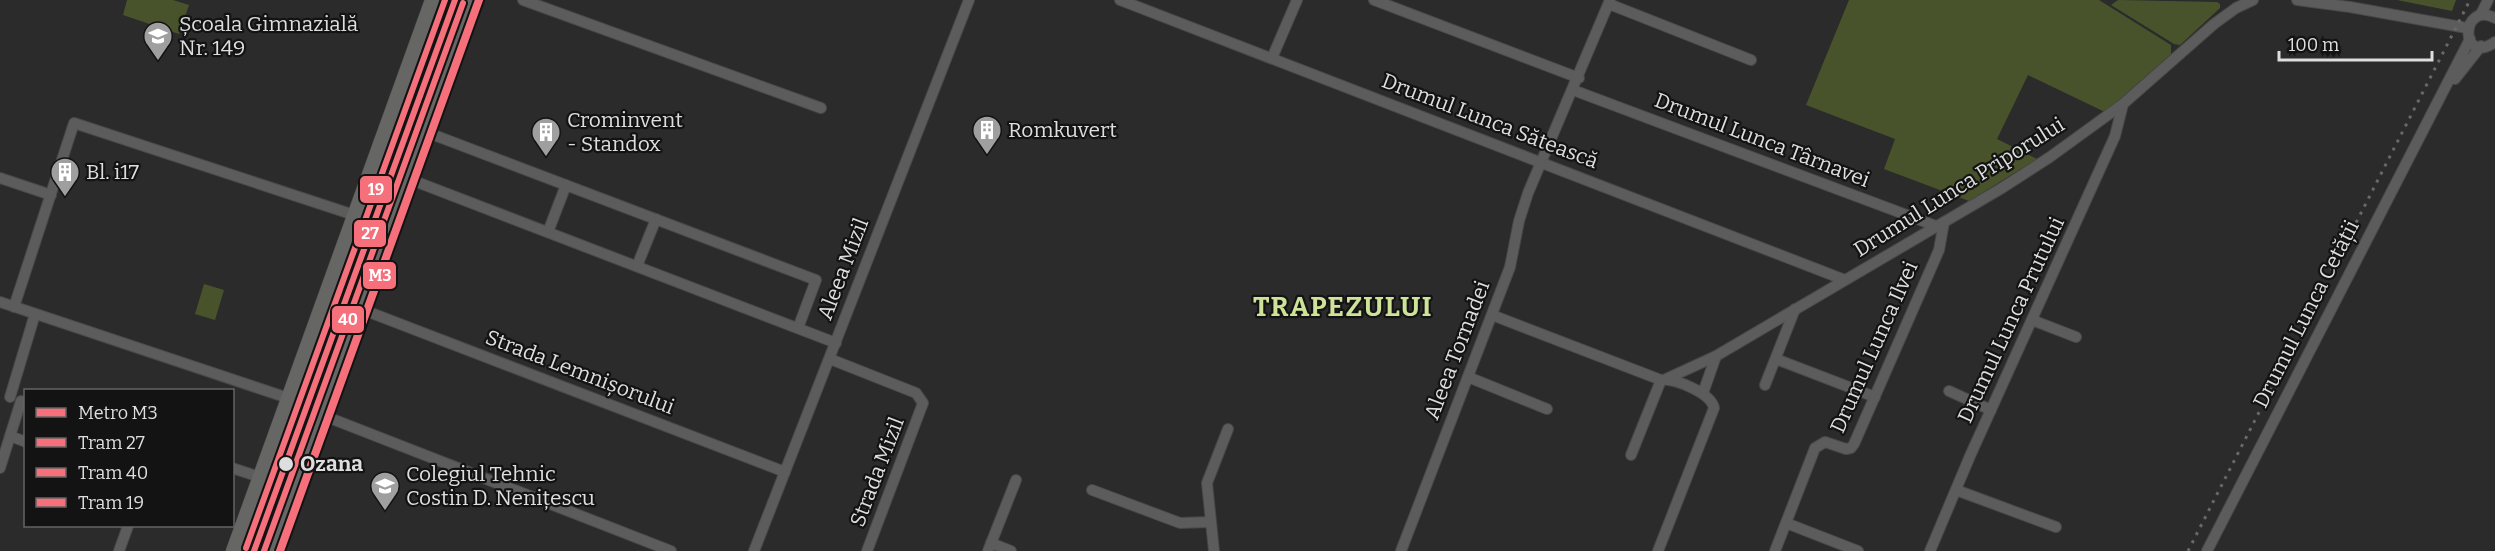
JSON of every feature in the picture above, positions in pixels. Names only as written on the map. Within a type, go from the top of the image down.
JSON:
[{"type":"main road","points":[[273,551],[473,0]]},
{"type":"main road","points":[[233,551],[429,1]]},
{"type":"main road","points":[[288,398],[322,415]]},
{"type":"street","points":[[523,0],[822,108]]},
{"type":"street","name":"Aleea Mizil","points":[[754,551],[969,0]]},
{"type":"street","name":"Drumul Lunca Sătească","points":[[1120,0],[1542,161],[1845,280]]},
{"type":"street","points":[[1272,58],[1297,0]]},
{"type":"street","points":[[1374,0],[1579,78]]},
{"type":"street","name":"Drumul Lunca Priporului","points":[[1664,379],[1716,356],[2050,157],[2123,104],[2214,24],[2236,8],[2253,0]]},
{"type":"street","points":[[2297,0],[2350,7],[2468,33],[2481,46],[2488,46],[2495,42]]},
{"type":"street","name":"Drumul Lunca Cetății","points":[[2207,551],[2441,96],[2468,33],[2472,18],[2481,14],[2488,0]]},
{"type":"street","points":[[1542,161],[1610,1],[1751,60]]},
{"type":"street","points":[[2481,14],[2495,15]]},
{"type":"street","name":"Drumul Lunca Cetății","points":[[2441,96],[2481,46]]},
{"type":"street","name":"Drumul Lunca Târnavei","points":[[1574,90],[1940,224]]},
{"type":"street","name":"Drumul Lunca Prutului","points":[[1930,551],[2115,136],[2123,104]]},
{"type":"street","points":[[14,307],[74,123],[354,215]]},
{"type":"street","points":[[426,132],[816,280],[798,328]]},
{"type":"street","name":"Aleea Tornadei","points":[[1401,551],[1514,256],[1523,206],[1542,161]]},
{"type":"street","points":[[0,178],[51,195]]},
{"type":"street","points":[[409,179],[836,343]]},
{"type":"street","points":[[548,232],[566,185]]},
{"type":"street","points":[[637,266],[656,219]]},
{"type":"street","name":"Drumul Lunca Ilvei","points":[[1775,551],[1815,448],[1825,442],[1845,449],[1851,448],[1942,242],[1940,224]]},
{"type":"street","points":[[0,302],[288,398]]},
{"type":"street","name":"Strada Lemnișorului","points":[[361,309],[785,472]]},
{"type":"street","points":[[1765,385],[1795,309]]},
{"type":"street","points":[[1,463],[23,401],[5,395],[35,314]]},
{"type":"street","points":[[1492,315],[1703,393],[1711,399],[1714,408],[1658,551]]},
{"type":"street","points":[[2032,320],[2076,337]]},
{"type":"street","points":[[1703,393],[1716,356]]},
{"type":"street","name":"Strada Mizil","points":[[830,359],[916,393],[923,403],[867,551]]},
{"type":"street","points":[[1776,359],[1875,397]]},
{"type":"street","points":[[1468,377],[1547,408]]},
{"type":"street","points":[[1631,455],[1664,379]]},
{"type":"street","points":[[1949,391],[1991,410]]},
{"type":"street","points":[[322,415],[671,551]]},
{"type":"street","points":[[1214,551],[1207,483],[1228,429]]},
{"type":"street","points":[[10,436],[24,440]]},
{"type":"street","points":[[234,469],[260,477]]},
{"type":"street","points":[[1011,551],[990,547],[1016,480]]},
{"type":"street","points":[[1092,490],[1180,523],[1210,522]]},
{"type":"street","points":[[1956,490],[2056,527]]},
{"type":"street","points":[[1786,523],[1858,551]]},
{"type":"street","points":[[119,551],[127,527]]},
{"type":"green space","points":[[127,0],[173,0],[189,5],[179,34],[123,15]]},
{"type":"green space","points":[[1849,0],[2099,0],[2171,45],[2171,54],[2105,112],[2028,75],[1997,139],[2037,159],[1969,201],[1884,169],[1895,139],[1806,105]]},
{"type":"green space","points":[[2118,0],[2217,2],[2220,8],[2180,45],[2174,44],[2111,5]]},
{"type":"green space","points":[[2397,0],[2456,0],[2452,11]]},
{"type":"green space","points":[[204,284],[224,290],[215,320],[195,314]]},
{"type":"railway","points":[[2188,551],[2470,0]]},
{"type":"metro line","name":"M3","points":[[280,551],[479,0]]},
{"type":"tram line","name":"19","points":[[246,548],[445,0]]},
{"type":"tram line","name":"27","points":[[254,551],[455,0]]},
{"type":"tram line","name":"40","points":[[264,551],[463,3]]},
{"type":"place","name":"Școala Gimnazială Nr. 149","points":[[158,62]]},
{"type":"place","name":"Romkuvert","points":[[987,156]]},
{"type":"place","name":"Crominvent - Standox","points":[[546,158]]},
{"type":"place","name":"Bl. i17","points":[[65,198]]},
{"type":"place","name":"Ozana","points":[[286,464]]},
{"type":"place","name":"Colegiul Tehnic Costin D. Nenițescu","points":[[385,512]]},
{"type":"district","name":"TRAPEZULUI","points":[[1343,307]]}]
